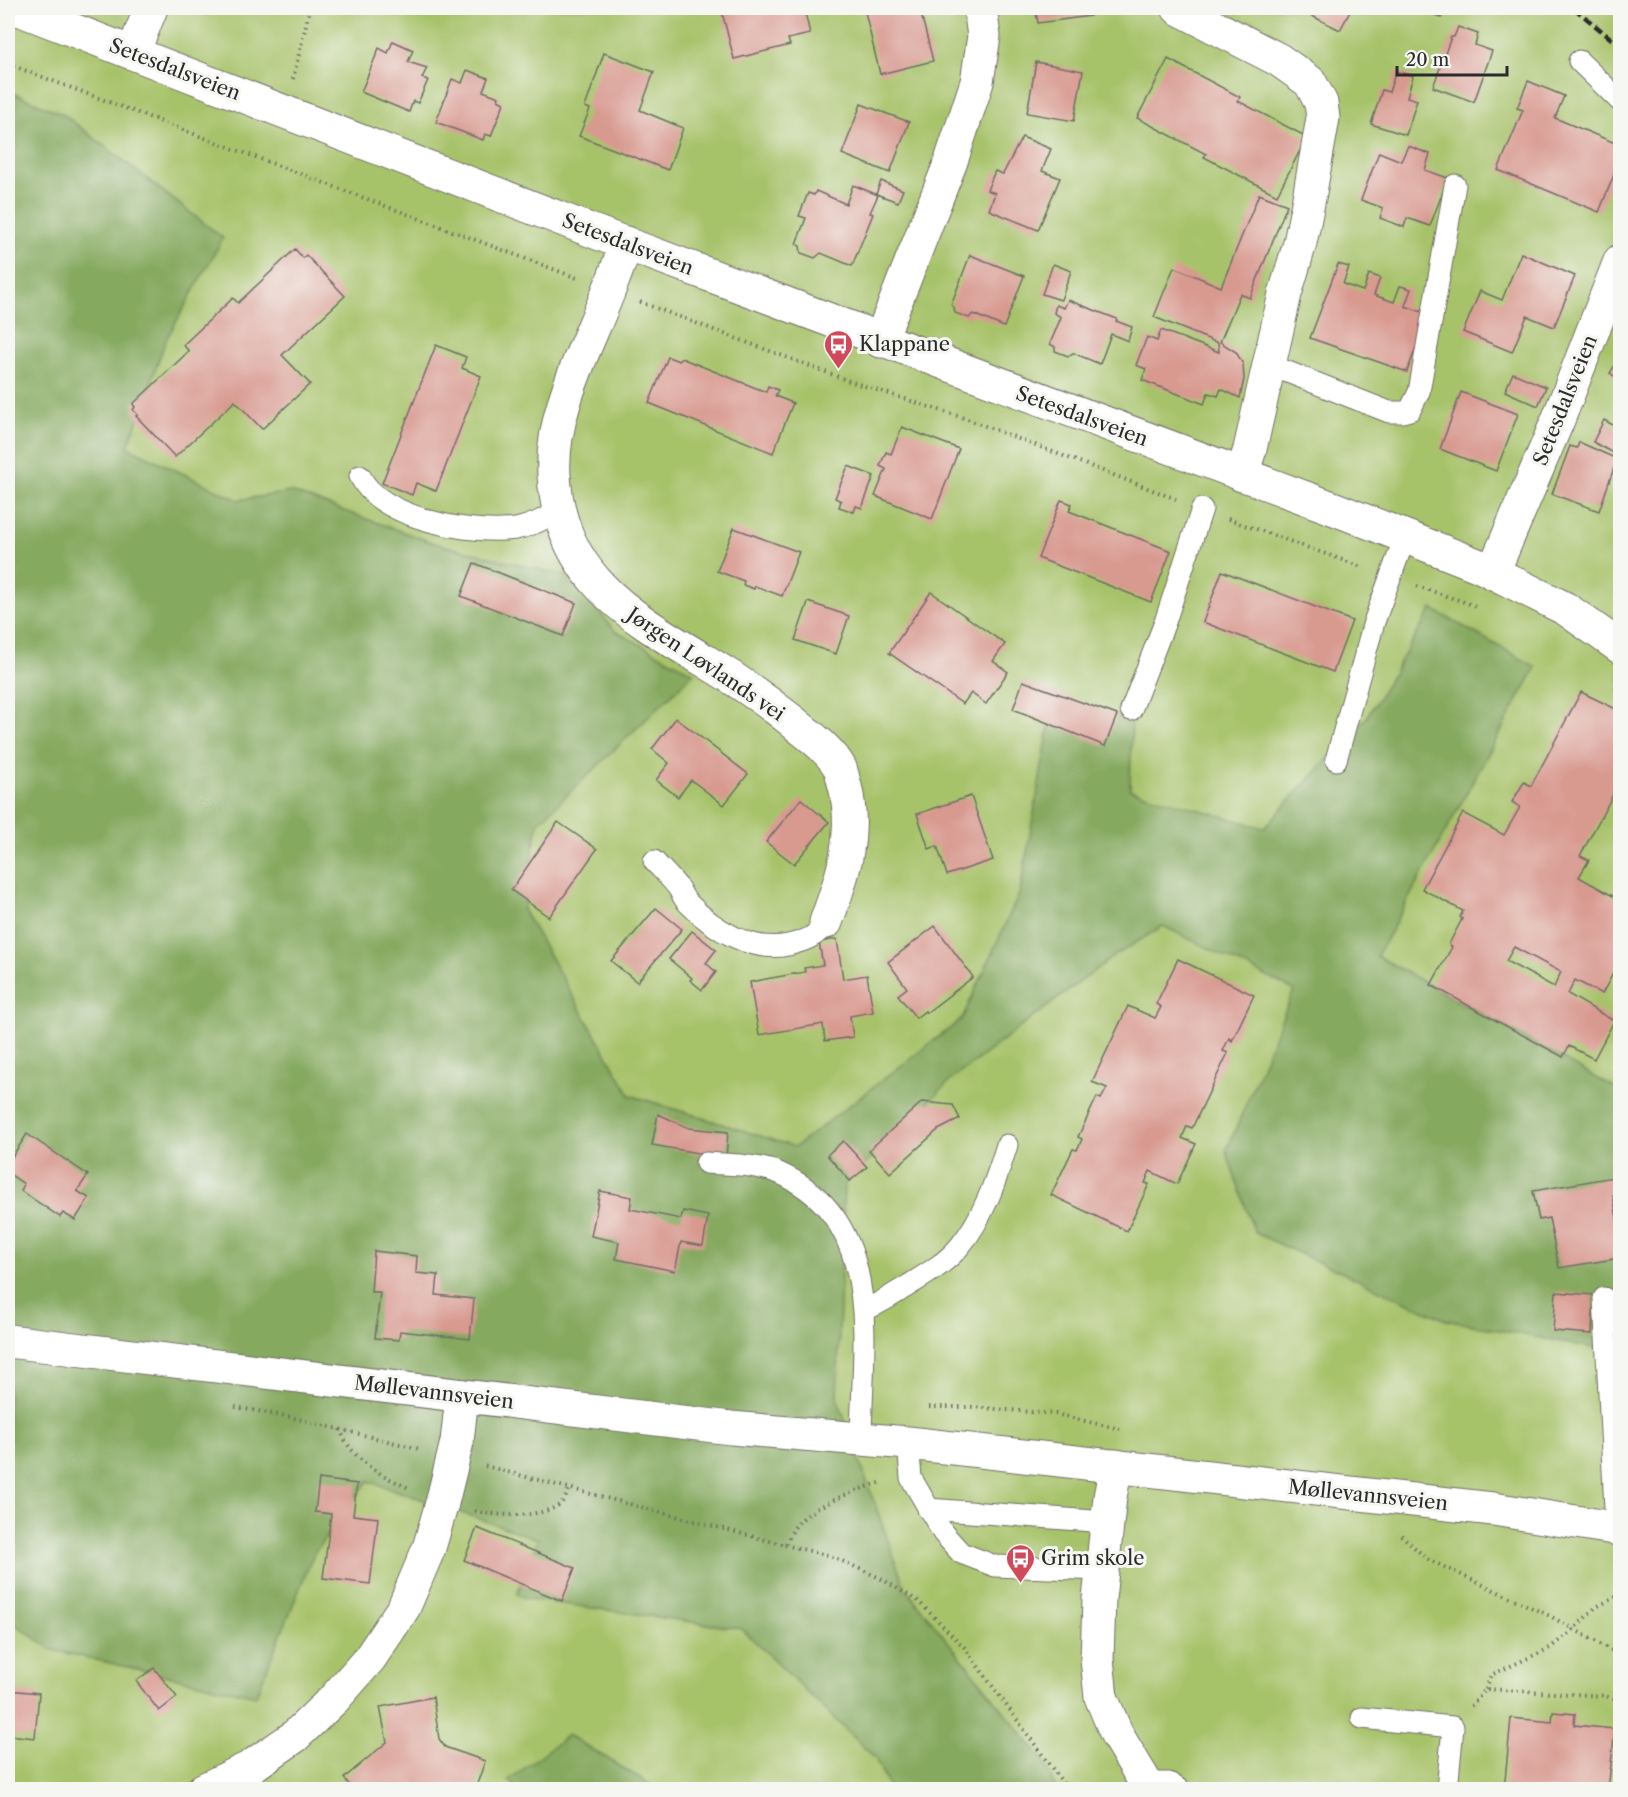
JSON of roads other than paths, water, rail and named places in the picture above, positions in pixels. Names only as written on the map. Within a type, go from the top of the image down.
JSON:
[{"type":"main road","name":"Setesdalsveien","points":[[16,8],[880,340],[1406,537],[1493,572],[1537,594],[1566,609],[1615,642]]},
{"type":"main road","points":[[134,53],[151,8]]},
{"type":"main road","points":[[880,340],[950,164],[977,82],[984,36],[980,8]]},
{"type":"main road","points":[[1178,8],[1279,60],[1310,82],[1322,103],[1323,118],[1300,243],[1285,294],[1270,365],[1242,475]]},
{"type":"main road","name":"Jørgen Løvlands vei","points":[[626,243],[577,365],[557,437],[554,473],[558,511],[570,541],[585,567],[604,592],[630,614],[668,640],[763,697],[823,746],[840,769],[850,806],[849,845],[842,880],[826,922]]},
{"type":"main road","name":"Setesdalsveien","points":[[1493,572],[1558,420],[1620,261]]},
{"type":"main road","name":"Møllevannsveien","points":[[8,1341],[731,1428],[861,1438],[1493,1509],[1618,1529]]},
{"type":"main road","points":[[203,1790],[249,1768],[294,1737],[334,1699],[370,1658],[404,1607],[429,1548],[442,1503],[458,1442],[462,1396]]},
{"type":"main road","points":[[1116,1466],[1107,1522],[1099,1599],[1097,1659],[1101,1697],[1121,1743],[1148,1786]]},
{"type":"lane","points":[[1579,61],[1620,101]]},
{"type":"lane","points":[[1270,365],[1389,412],[1410,410],[1419,392],[1455,185]]},
{"type":"lane","points":[[360,476],[364,485],[381,501],[406,513],[453,527],[487,531],[517,528],[541,521],[558,511]]},
{"type":"lane","points":[[1131,710],[1165,622],[1202,509]]},
{"type":"lane","points":[[1336,760],[1374,622],[1406,537]]},
{"type":"lane","name":"Jørgen Løvlands vei","points":[[654,861],[687,902],[705,919],[730,936],[757,944],[780,946],[805,941],[820,931],[826,922]]},
{"type":"lane","points":[[864,1310],[877,1305],[932,1271],[960,1246],[979,1218],[996,1182],[1007,1145]]},
{"type":"lane","points":[[706,1163],[758,1167],[777,1173],[815,1196],[835,1218],[847,1238],[858,1275],[864,1310],[866,1340],[861,1438]]},
{"type":"lane","points":[[1604,1298],[1618,1529]]},
{"type":"lane","points":[[908,1443],[911,1478],[943,1533],[961,1552],[995,1566],[1102,1570]]},
{"type":"lane","points":[[928,1509],[1107,1522]]},
{"type":"lane","points":[[1362,1718],[1453,1727],[1447,1790]]},
{"type":"lane","points":[[1148,1786],[1169,1783],[1180,1790]]},
{"type":"railway","points":[[1574,8],[1620,46]]},
{"type":"railway","points":[[1612,8],[1620,14]]},
{"type":"place","name":"Klappane","points":[[838,370]]},
{"type":"place","name":"Grim skole","points":[[1020,1584]]}]
